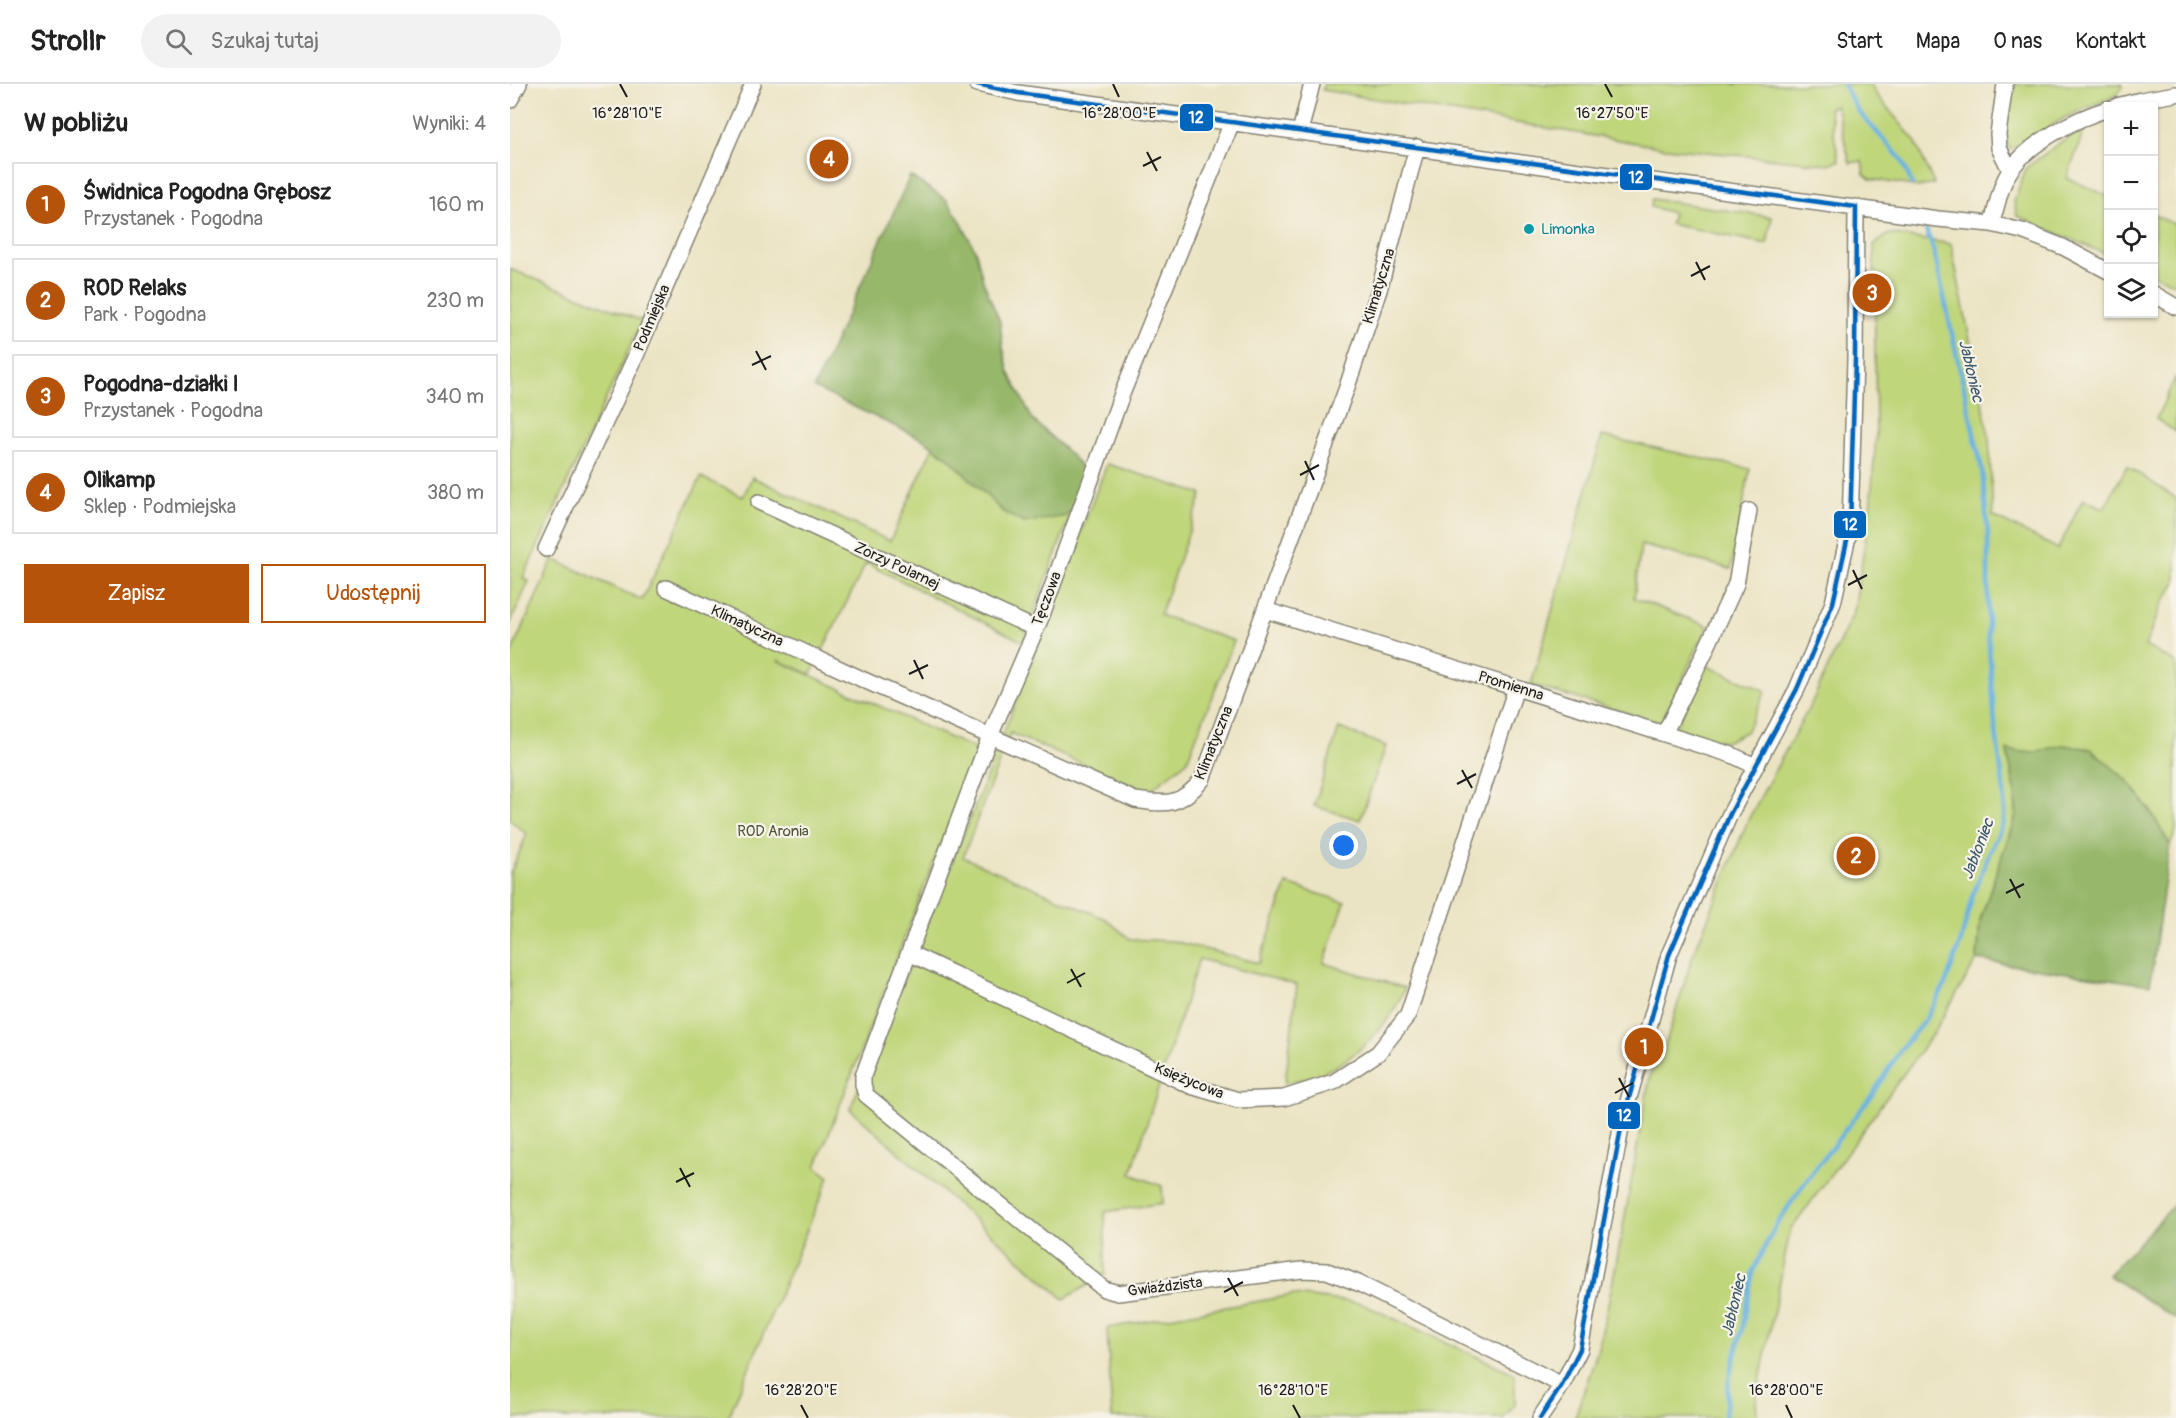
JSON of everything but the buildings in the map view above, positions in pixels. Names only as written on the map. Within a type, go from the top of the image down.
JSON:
[{"type":"street","points":[[510,100],[519,84]]},
{"type":"street","name":"Podmiejska","points":[[546,549],[634,360],[753,84]]},
{"type":"street","points":[[977,84],[1018,93],[1230,128],[1300,132],[1991,224],[2022,231],[2062,247],[2104,269]]},
{"type":"street","points":[[1300,132],[1312,84]]},
{"type":"street","points":[[2005,84],[1998,141],[2002,157],[2010,170]]},
{"type":"street","points":[[2133,102],[2176,94]]},
{"type":"street","points":[[1991,224],[1997,210],[2001,188],[2010,170],[2030,149],[2069,125],[2104,111]]},
{"type":"street","name":"Tęczowa","points":[[864,1076],[990,736],[1036,629],[1122,394],[1230,128]]},
{"type":"street","name":"Klimatyczna","points":[[666,588],[1135,800],[1173,803],[1189,794],[1202,780],[1346,390],[1379,290],[1417,147]]},
{"type":"street","points":[[1540,1418],[1562,1386],[1580,1349],[1622,1123],[1669,956],[1730,814],[1797,689],[1833,603],[1850,527],[1856,207]]},
{"type":"street","points":[[2158,296],[2176,307]]},
{"type":"street","name":"Zorzy Polarnej","points":[[759,502],[1036,629]]},
{"type":"street","points":[[1664,734],[1736,584],[1749,511]]},
{"type":"street","name":"Promienna","points":[[1265,610],[1732,755],[1755,766]]},
{"type":"street","name":"Księżycowa","points":[[909,953],[1191,1086],[1238,1101],[1284,1098],[1334,1082],[1378,1053],[1408,1015],[1516,688]]},
{"type":"street","name":"Gwiaździsta","points":[[864,1076],[862,1085],[866,1095],[1104,1289],[1118,1293],[1302,1270],[1327,1271],[1359,1283],[1562,1386]]},
{"type":"green space","points":[[1324,84],[1871,84],[1876,94],[1915,141],[1934,184],[1919,187],[1870,179],[1864,174],[1862,161],[1850,163],[1836,106],[1829,108],[1839,161],[1827,164],[1666,148],[1322,90]]},
{"type":"green space","points":[[2011,84],[2123,85],[2117,95],[2066,117],[2010,150],[2005,137]]},
{"type":"green space","points":[[2085,128],[2067,178],[2104,194],[2104,253],[2017,216],[2014,201],[2026,168],[2058,144]]},
{"type":"green space","points":[[910,176],[947,200],[960,220],[976,252],[983,281],[1000,322],[1009,372],[1033,420],[1084,470],[1084,481],[1073,508],[1066,516],[1024,523],[1003,512],[950,459],[924,440],[814,388]]},
{"type":"green space","points":[[1652,199],[1772,217],[1767,244],[1670,224],[1673,213],[1651,207]]},
{"type":"green space","points":[[2158,217],[2176,225],[2176,284],[2158,277]]},
{"type":"green space","points":[[1889,234],[1951,244],[1989,436],[1993,516],[2058,549],[2083,499],[2104,508],[2127,466],[2176,498],[2176,582],[2161,606],[2145,646],[2176,663],[2176,831],[2170,845],[2151,812],[2129,782],[2063,745],[2033,753],[2007,751],[2015,790],[2016,815],[1980,920],[1977,960],[1934,1032],[1790,1231],[1756,1400],[1757,1418],[1575,1418],[1597,1353],[1607,1310],[1651,1072],[1660,1062],[1693,955],[1748,820],[1811,704],[1854,611],[1870,511],[1876,436],[1874,245]]},
{"type":"green space","points":[[510,269],[642,321],[523,578],[529,581],[510,624]]},
{"type":"green space","points":[[2176,376],[2176,432],[2156,419]]},
{"type":"green space","points":[[1602,436],[1750,469],[1731,569],[1641,545],[1634,598],[1708,626],[1661,723],[1531,685]]},
{"type":"green space","name":"ROD Aronia","points":[[933,447],[950,459],[1003,512],[1073,508],[1023,642],[866,563],[811,674],[777,660],[977,750],[816,1167],[829,1177],[728,1418],[510,1418],[510,874],[527,834],[510,820],[510,656],[553,559],[642,600],[701,477],[743,497],[752,477],[890,541]]},
{"type":"green space","points":[[1107,464],[1202,494],[1160,615],[1234,641],[1187,761],[1148,792],[1010,733],[963,857],[1106,919],[1130,939],[1173,941],[1259,963],[1287,884],[1345,902],[1324,963],[1405,988],[1390,1016],[1358,1051],[1331,1069],[1305,1079],[1285,1083],[1297,985],[1199,959],[1131,1174],[1162,1186],[1163,1203],[1105,1212],[1105,1275],[1064,1299],[850,1109],[973,812]]},
{"type":"green space","points":[[1707,666],[1766,691],[1746,732],[1725,742],[1675,728]]},
{"type":"green space","points":[[1339,728],[1386,746],[1360,820],[1314,806]]},
{"type":"green space","points":[[2063,745],[2091,749],[2129,782],[2151,812],[2170,845],[2150,985],[1977,960],[1980,920],[2016,815],[2015,790],[2007,750],[2033,753]]},
{"type":"green space","points":[[2176,1203],[2176,1319],[2108,1275]]},
{"type":"green space","points":[[1293,1295],[1360,1303],[1515,1374],[1515,1404],[1504,1418],[1112,1418],[1107,1328]]},
{"type":"waterway","name":"Jabłoniec","points":[[1843,84],[1858,111],[1902,160],[1912,184]]},
{"type":"waterway","name":"Jabłoniec","points":[[1725,1418],[1729,1379],[1743,1325],[1753,1271],[1776,1225],[1806,1181],[1873,1094],[1901,1049],[1925,1020],[1945,985],[1961,941],[1972,897],[2004,822],[2004,792],[1995,725],[1988,635],[1988,535],[1982,470],[1934,252],[1926,229]]},
{"type":"waterway","points":[[2172,1283],[2176,1285]]},
{"type":"transit line","name":"12","points":[[977,84],[1018,93],[1856,207]]},
{"type":"transit line","name":"12","points":[[1540,1418],[1562,1385],[1580,1349],[1622,1123],[1669,955],[1730,814],[1797,689],[1833,603],[1850,527],[1855,359],[1856,207]]},
{"type":"place","name":"Olikamp","points":[[829,159]]},
{"type":"place","name":"Limonka","points":[[1529,229]]},
{"type":"place","name":"Pogodna-działki I","points":[[1872,293]]},
{"type":"place","name":"ROD Relaks","points":[[1856,856]]},
{"type":"place","name":"Świdnica Pogodna Grębosz","points":[[1644,1047]]}]
